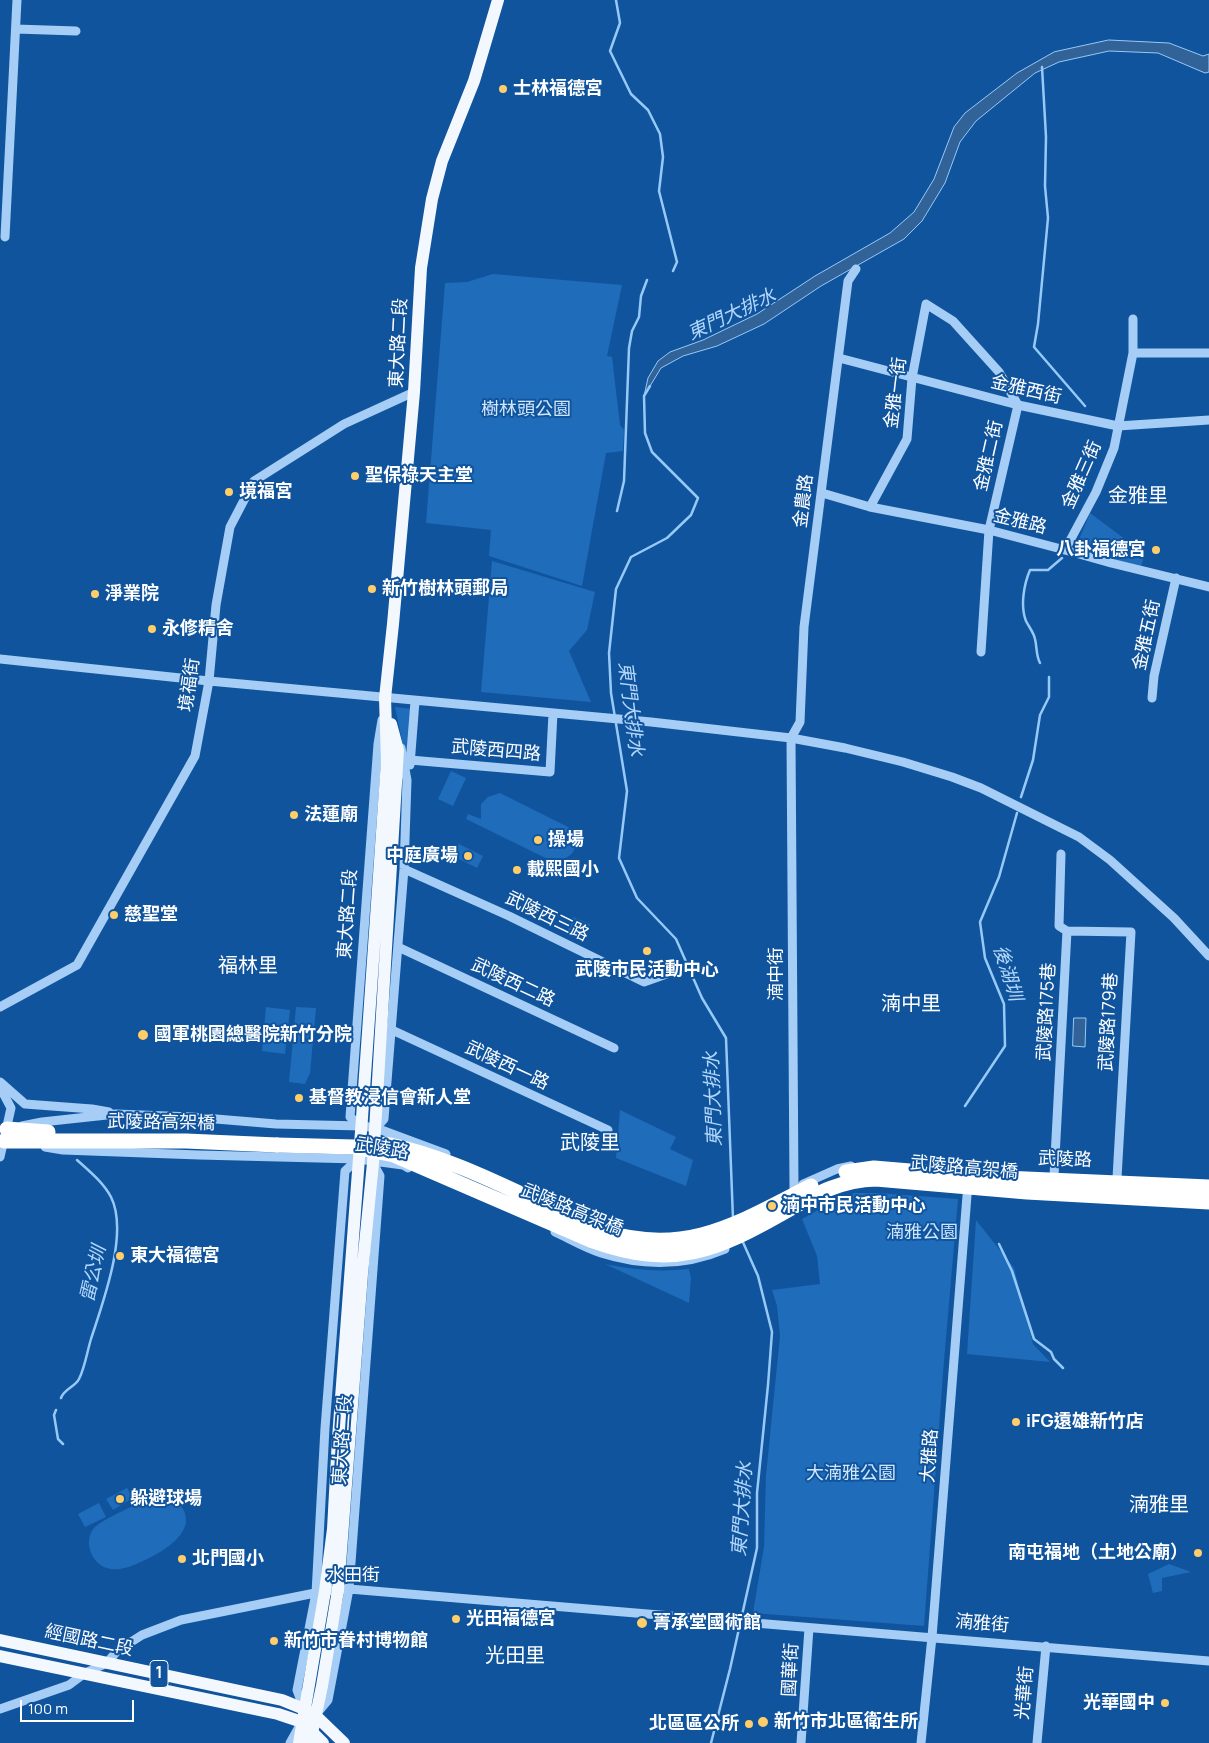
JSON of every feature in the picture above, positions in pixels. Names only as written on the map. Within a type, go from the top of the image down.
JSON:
[{"type":"highway","name":"武陵路高架橋","points":[[3,1135],[186,1141],[277,1141],[354,1147],[394,1156],[418,1164],[593,1241],[633,1253],[668,1256],[707,1249],[732,1240],[806,1190],[860,1180],[876,1179],[1027,1192],[1208,1192]]},
{"type":"highway","points":[[989,1172],[1010,1182],[1026,1185],[1208,1192]]},
{"type":"highway","points":[[491,1174],[520,1201],[598,1236],[622,1243],[660,1248],[712,1241],[726,1236],[778,1209],[806,1190]]},
{"type":"highway","points":[[988,1195],[1026,1185]]},
{"type":"highway","points":[[488,1202],[520,1201]]},
{"type":"main road","name":"東大路二段","points":[[332,1591],[338,1438],[387,761],[385,698],[414,392],[421,268],[432,199],[442,161],[474,81],[498,0]]},
{"type":"main road","name":"東大路二段","points":[[299,1743],[302,1722],[310,1712],[322,1686],[376,1128],[398,750],[385,698]]},
{"type":"main road","name":"經國路二段","points":[[0,1640],[282,1700],[310,1712]]},
{"type":"main road","name":"經國路二段","points":[[0,1656],[278,1714],[302,1722]]},
{"type":"main road","name":"東大路二段","points":[[310,1712],[312,1739]]},
{"type":"main road","name":"1","points":[[310,1712],[344,1743]]},
{"type":"main road","name":"1","points":[[302,1722],[312,1739],[323,1743]]},
{"type":"street","points":[[5,237],[4,200],[17,0]]},
{"type":"street","points":[[16,29],[76,31]]},
{"type":"street","name":"金農路","points":[[791,738],[800,722],[804,627],[848,281],[856,269]]},
{"type":"street","name":"金雅一街","points":[[870,507],[907,439],[912,378],[926,304]]},
{"type":"street","name":"金雅二街","points":[[926,304],[953,321],[999,372],[1018,405],[988,530],[981,652]]},
{"type":"street","name":"金雅三街","points":[[1065,550],[1096,492],[1114,448],[1133,353],[1133,319]]},
{"type":"street","points":[[1133,353],[1209,353]]},
{"type":"street","name":"金雅西街","points":[[839,358],[1018,405],[1118,426],[1209,420]]},
{"type":"street","name":"境福街","points":[[0,1007],[77,965],[195,756],[209,681],[216,606],[230,527],[254,480],[344,424],[414,392]]},
{"type":"street","name":"金雅路","points":[[822,493],[870,507],[988,530],[1209,587]]},
{"type":"street","name":"金雅五街","points":[[1152,698],[1154,676],[1176,578]]},
{"type":"street","points":[[0,659],[415,701],[632,720],[791,738],[845,748],[952,777],[981,788],[1079,837],[1110,860],[1174,918],[1209,956]]},
{"type":"street","name":"東大路二段","points":[[385,698],[404,757],[407,780]]},
{"type":"street","name":"東大路二段","points":[[376,1128],[384,1119],[404,869],[407,780],[415,701]]},
{"type":"street","name":"武陵西四路","points":[[410,760],[550,772],[553,713]]},
{"type":"street","name":"湳中街","points":[[791,738],[806,1190],[797,1199],[801,1208]]},
{"type":"street","name":"武陵路175巷","points":[[1054,1176],[1067,931],[1059,926],[1061,854]]},
{"type":"street","name":"武陵西三路","points":[[404,869],[509,916],[644,982],[675,970]]},
{"type":"street","name":"武陵路179巷","points":[[1067,931],[1131,932],[1117,1178]]},
{"type":"street","name":"武陵西二路","points":[[398,947],[614,1048]]},
{"type":"street","name":"武陵西一路","points":[[392,1030],[608,1130]]},
{"type":"street","points":[[0,1082],[25,1104],[92,1109],[116,1114]]},
{"type":"street","points":[[0,1087],[11,1108],[3,1135],[0,1157]]},
{"type":"street","name":"武陵路","points":[[3,1135],[42,1122],[116,1114],[376,1128],[460,1160],[590,1219],[613,1227],[657,1234],[678,1233],[724,1223],[750,1210],[806,1190],[837,1169],[874,1163],[970,1172],[1117,1178],[1208,1192]]},
{"type":"street","name":"武陵路","points":[[3,1135],[73,1150],[358,1159],[402,1165],[599,1253],[657,1262],[687,1261],[734,1245],[801,1208]]},
{"type":"street","name":"大雅路","points":[[921,1743],[932,1637],[966,1193],[970,1172]]},
{"type":"street","points":[[801,1208],[830,1194],[866,1185],[988,1195],[1209,1208]]},
{"type":"street","points":[[708,1254],[730,1235],[797,1199]]},
{"type":"street","points":[[705,1228],[708,1254]]},
{"type":"street","name":"東大路二段","points":[[310,1712],[297,1690],[332,1591]]},
{"type":"street","name":"水田街","points":[[0,1709],[69,1685],[85,1673],[107,1662],[117,1651],[142,1635],[181,1620],[332,1591],[752,1622]]},
{"type":"street","name":"湳雅街","points":[[752,1622],[1209,1661]]},
{"type":"street","name":"國華街","points":[[801,1743],[809,1628]]},
{"type":"street","name":"光華街","points":[[1037,1743],[1046,1646]]},
{"type":"street","name":"東大路二段","points":[[290,1743],[302,1722]]},
{"type":"green space","name":"樹林頭公園","points":[[493,274],[622,285],[607,356],[612,357],[620,425],[624,430],[623,451],[606,453],[582,586],[489,556],[491,530],[426,523],[445,283],[467,282]]},
{"type":"green space","points":[[1090,513],[1145,554],[1141,567],[1075,549]]},
{"type":"green space","points":[[492,561],[595,592],[587,630],[569,651],[591,702],[481,692]]},
{"type":"green space","points":[[395,707],[412,709],[406,760]]},
{"type":"green space","points":[[451,771],[466,778],[453,806],[438,799]]},
{"type":"green space","points":[[500,793],[572,829],[575,848],[571,855],[561,860],[570,865],[570,870],[466,819],[468,814],[481,819],[481,804],[488,797]]},
{"type":"green space","name":"中庭廣場","points":[[459,844],[483,856],[477,868],[453,856]]},
{"type":"green space","points":[[573,917],[590,924],[583,941],[566,934]]},
{"type":"green space","points":[[266,1007],[290,1010],[285,1054],[262,1051]]},
{"type":"green space","points":[[296,1007],[316,1008],[310,1073],[305,1084],[289,1082]]},
{"type":"green space","points":[[620,1110],[676,1137],[670,1149],[693,1160],[686,1186],[616,1158]]},
{"type":"green space","name":"大湳雅公園","points":[[854,1193],[958,1199],[924,1626],[753,1613],[764,1547],[766,1475],[780,1336],[777,1306],[772,1290],[820,1284],[817,1256],[802,1219],[836,1200]]},
{"type":"green space","name":"湳雅公園","points":[[976,1220],[1014,1268],[1033,1344],[1050,1362],[967,1354]]},
{"type":"green space","points":[[605,1264],[647,1270],[689,1269],[691,1278],[689,1303]]},
{"type":"green space","name":"躲避球場","points":[[127,1488],[133,1498],[113,1510],[106,1499]]},
{"type":"green space","points":[[155,1496],[172,1498],[183,1509],[186,1519],[184,1528],[179,1536],[162,1551],[131,1566],[114,1569],[99,1564],[89,1547],[89,1540],[94,1528],[132,1506]]},
{"type":"green space","points":[[99,1503],[106,1517],[85,1527],[78,1514]]},
{"type":"green space","points":[[1169,1564],[1191,1572],[1162,1578],[1162,1591],[1153,1593],[1148,1574]]},
{"type":"shaded area","points":[[1109,40],[1169,43],[1203,56],[1209,54],[1209,72],[1205,73],[1158,53],[1109,51],[1059,62],[1035,73],[976,121],[960,142],[945,183],[922,221],[904,239],[821,286],[764,324],[717,346],[683,356],[661,368],[644,396],[648,378],[658,361],[670,352],[703,340],[757,314],[815,276],[890,233],[914,212],[934,179],[954,127],[965,113],[1017,73],[1054,52]]},
{"type":"shaded area","points":[[1074,1018],[1086,1018],[1085,1047],[1073,1046]]},
{"type":"waterway","points":[[616,0],[620,23],[610,51],[631,94],[648,110],[660,134],[663,157],[659,191],[677,262],[673,271]]},
{"type":"waterway","points":[[1042,67],[1046,137],[1045,186],[1048,218],[1034,347],[1085,406]]},
{"type":"waterway","points":[[617,511],[624,481],[629,348],[632,331],[639,317],[641,296],[647,280]]},
{"type":"waterway","name":"東門大排水","points":[[650,386],[644,396],[645,433],[652,452],[698,498],[691,515],[667,538],[631,557],[616,589],[609,653],[611,693],[627,791],[619,858],[637,898],[676,939],[702,998],[726,1038],[733,1219]]},
{"type":"waterway","name":"後湖圳","points":[[1040,663],[1033,632],[1024,615],[1023,602],[1026,582],[1030,570],[1048,570],[1062,558]]},
{"type":"waterway","name":"後湖圳","points":[[1021,797],[1033,760],[1040,715],[1049,697],[1049,677]]},
{"type":"waterway","name":"後湖圳","points":[[965,1106],[1005,1046],[1004,1004],[985,958],[980,922],[999,877],[1017,813]]},
{"type":"waterway","name":"雷公圳","points":[[61,1398],[77,1382],[83,1370],[116,1248],[116,1212],[111,1197],[100,1182],[77,1160]]},
{"type":"waterway","name":"東門大排水","points":[[711,1743],[730,1669],[757,1548],[757,1493],[772,1332],[758,1276],[742,1240]]},
{"type":"waterway","name":"後湖圳","points":[[999,1244],[1012,1271],[1034,1339],[1051,1352],[1054,1359],[1063,1368]]},
{"type":"waterway","name":"雷公圳","points":[[56,1410],[54,1415],[58,1439],[63,1444]]},
{"type":"place","name":"士林福德宮","points":[[503,89]]},
{"type":"place","name":"聖保祿天主堂","points":[[355,476]]},
{"type":"place","name":"境福宮","points":[[229,492]]},
{"type":"place","name":"八卦福德宮","points":[[1156,550]]},
{"type":"place","name":"新竹樹林頭郵局","points":[[372,589]]},
{"type":"place","name":"淨業院","points":[[95,594]]},
{"type":"place","name":"永修精舍","points":[[152,629]]},
{"type":"place","name":"法蓮廟","points":[[294,815]]},
{"type":"place","name":"操場","points":[[538,840]]},
{"type":"place","name":"中庭廣場","points":[[468,856]]},
{"type":"place","name":"載熙國小","points":[[517,870]]},
{"type":"place","name":"慈聖堂","points":[[114,915]]},
{"type":"place","name":"武陵市民活動中心","points":[[647,951]]},
{"type":"place","name":"國軍桃園總醫院新竹分院","points":[[143,1035]]},
{"type":"place","name":"基督教浸信會新人堂","points":[[299,1098]]},
{"type":"place","name":"湳中市民活動中心","points":[[772,1206]]},
{"type":"place","name":"東大福德宮","points":[[120,1256]]},
{"type":"place","name":"iFG遠雄新竹店","points":[[1016,1422]]},
{"type":"place","name":"躲避球場","points":[[120,1499]]},
{"type":"place","name":"南屯福地（土地公廟）","points":[[1198,1553]]},
{"type":"place","name":"北門國小","points":[[182,1559]]},
{"type":"place","name":"光田福德宮","points":[[456,1619]]},
{"type":"place","name":"菁承堂國術館","points":[[642,1623]]},
{"type":"place","name":"新竹市眷村博物館","points":[[274,1641]]},
{"type":"place","name":"光華國中","points":[[1165,1703]]},
{"type":"place","name":"新竹市北區衛生所","points":[[763,1722]]},
{"type":"place","name":"北區區公所","points":[[749,1724]]},
{"type":"district","name":"金雅里","points":[[1138,496]]},
{"type":"district","name":"福林里","points":[[248,966]]},
{"type":"district","name":"湳中里","points":[[911,1004]]},
{"type":"district","name":"武陵里","points":[[590,1143]]},
{"type":"district","name":"湳雅里","points":[[1159,1505]]},
{"type":"district","name":"光田里","points":[[515,1656]]}]
